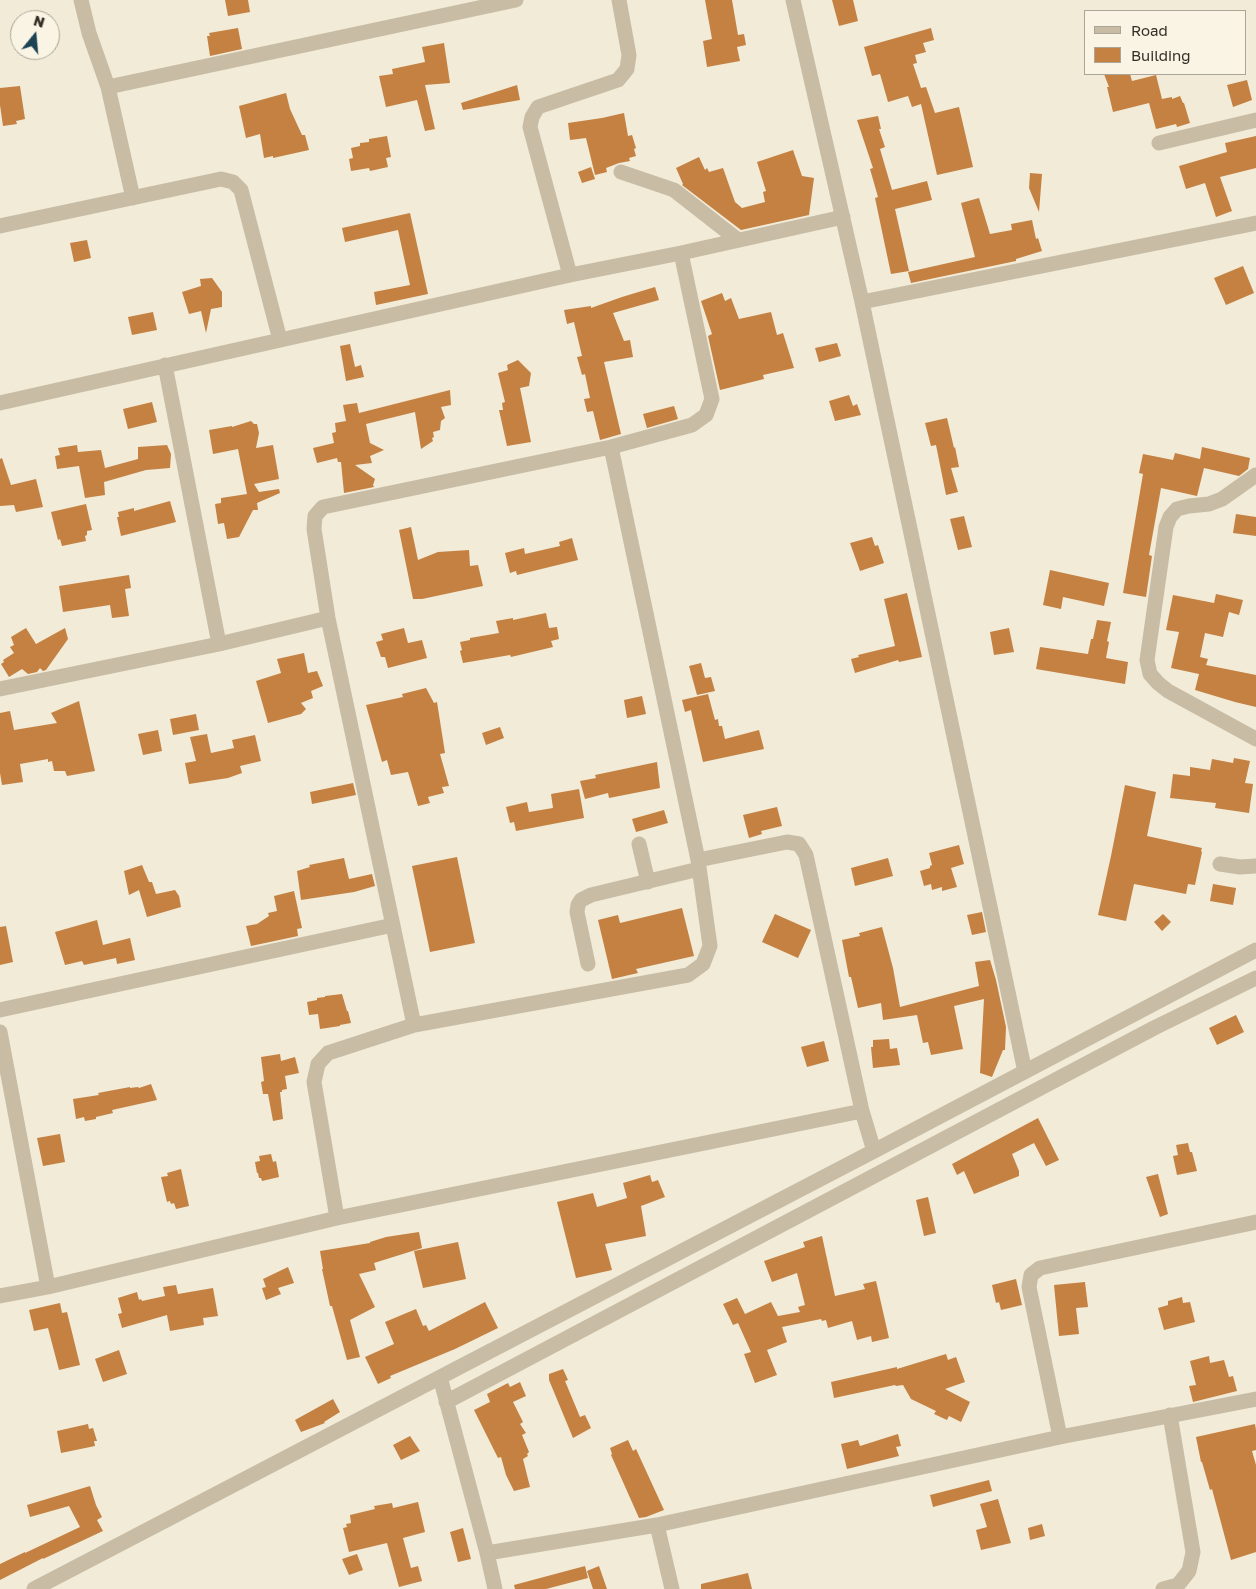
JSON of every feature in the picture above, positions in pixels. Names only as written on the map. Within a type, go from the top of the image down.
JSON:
[{"type":"street","points":[[81,0],[89,33],[108,87],[133,198]]},
{"type":"street","points":[[108,87],[516,0]]},
{"type":"street","points":[[570,274],[530,127],[532,116],[538,107],[618,80],[626,69],[629,55],[619,0]]},
{"type":"street","points":[[793,0],[862,302],[1025,1072]]},
{"type":"street","points":[[1159,144],[1256,120]]},
{"type":"street","points":[[621,172],[674,190],[738,240]]},
{"type":"street","points":[[0,226],[222,179],[233,182],[241,190],[280,340]]},
{"type":"street","points":[[0,403],[570,274],[681,253],[843,217]]},
{"type":"street","points":[[862,302],[1256,223]]},
{"type":"street","points":[[414,1026],[328,618],[314,529],[315,516],[323,507],[611,447],[692,425],[706,415],[712,400],[681,253]]},
{"type":"street","points":[[165,365],[219,644]]},
{"type":"street","points":[[337,1218],[314,1082],[318,1064],[328,1053],[414,1026],[688,975],[703,964],[710,946],[698,865],[611,447]]},
{"type":"street","points":[[1256,475],[1222,499],[1209,504],[1177,509],[1170,517],[1166,527],[1147,660],[1150,674],[1158,683],[1256,740]]},
{"type":"street","points":[[0,689],[219,644],[328,618]]},
{"type":"street","points":[[588,964],[577,912],[581,900],[591,895],[648,882],[698,865],[787,842],[798,844],[806,855],[862,1111],[874,1151]]},
{"type":"street","points":[[639,844],[648,882]]},
{"type":"street","points":[[1220,864],[1240,867],[1256,866]]},
{"type":"street","points":[[0,1010],[393,925]]},
{"type":"street","points":[[34,1589],[1256,950]]},
{"type":"street","points":[[446,1402],[1154,1028],[1256,978]]},
{"type":"street","points":[[0,1032],[48,1287]]},
{"type":"street","points":[[994,1088],[1000,1111]]},
{"type":"street","points":[[0,1296],[48,1287],[337,1218],[862,1111]]},
{"type":"street","points":[[1060,1437],[1029,1287],[1032,1275],[1040,1268],[1256,1222]]},
{"type":"street","points":[[440,1378],[495,1589]]},
{"type":"street","points":[[487,1553],[657,1525],[1060,1437],[1256,1399]]},
{"type":"street","points":[[1163,1589],[1178,1585],[1189,1571],[1193,1552],[1170,1415]]},
{"type":"street","points":[[657,1525],[672,1589]]},
{"type":"building","points":[[225,0],[248,0],[250,12],[228,16]]},
{"type":"building","points":[[705,0],[732,0],[738,35],[744,34],[746,45],[737,47],[740,61],[707,67],[703,41],[712,39]]},
{"type":"building","points":[[832,0],[853,0],[858,21],[839,26]]},
{"type":"building","points":[[238,28],[242,49],[210,56],[207,36],[210,36],[209,33]]},
{"type":"building","points":[[931,28],[934,40],[923,43],[926,52],[915,55],[917,63],[913,64],[921,88],[926,87],[935,113],[959,107],[973,167],[937,175],[921,104],[912,107],[908,96],[888,102],[880,74],[872,76],[864,47]]},
{"type":"building","points":[[444,43],[450,83],[425,85],[435,129],[425,131],[417,100],[386,107],[379,76],[393,74],[392,69],[425,62],[422,47]]},
{"type":"building","points":[[1104,75],[1130,75],[1132,81],[1156,75],[1162,99],[1172,97],[1172,99],[1180,96],[1190,123],[1177,127],[1176,124],[1156,129],[1149,103],[1113,112],[1107,87],[1109,87]]},
{"type":"building","points":[[1247,80],[1252,100],[1233,107],[1227,85]]},
{"type":"building","points":[[517,85],[520,100],[463,110],[461,103]]},
{"type":"building","points":[[20,86],[25,119],[16,121],[17,124],[3,126],[0,88]]},
{"type":"building","points":[[286,93],[290,109],[302,135],[305,135],[309,150],[273,158],[273,156],[264,158],[260,134],[246,138],[239,106]]},
{"type":"building","points":[[624,113],[628,136],[632,135],[636,156],[629,158],[630,161],[606,168],[607,172],[595,175],[586,138],[570,140],[568,123]]},
{"type":"building","points":[[878,116],[881,129],[879,129],[885,147],[880,149],[892,190],[927,181],[932,200],[895,209],[909,271],[891,274],[875,198],[878,197],[870,169],[873,168],[857,120]]},
{"type":"building","points":[[387,136],[391,157],[386,158],[388,167],[370,171],[369,168],[351,171],[349,159],[353,158],[351,148],[360,146],[360,143],[369,142],[369,139]]},
{"type":"building","points":[[1256,136],[1256,168],[1220,177],[1232,211],[1216,217],[1205,183],[1186,189],[1179,166],[1227,152],[1225,143]]},
{"type":"building","points":[[793,150],[802,176],[814,178],[809,215],[741,230],[682,185],[676,168],[699,157],[705,170],[707,168],[709,172],[723,168],[735,202],[742,208],[765,202],[763,192],[766,191],[757,162]]},
{"type":"building","points":[[591,167],[595,179],[582,183],[578,172]]},
{"type":"building","points":[[1030,173],[1042,174],[1039,212],[1029,188]]},
{"type":"building","points":[[979,198],[990,234],[1012,230],[1011,224],[1032,220],[1036,239],[1038,238],[1042,251],[1016,259],[1016,261],[911,283],[908,272],[975,257],[961,203]]},
{"type":"building","points":[[410,213],[428,294],[376,305],[374,292],[410,285],[398,230],[345,242],[342,228]]},
{"type":"building","points":[[87,240],[91,258],[74,262],[70,243]]},
{"type":"building","points":[[1243,266],[1254,293],[1226,305],[1214,278]]},
{"type":"building","points":[[212,278],[222,292],[222,307],[211,309],[206,333],[201,311],[189,314],[182,292],[201,286],[200,279]]},
{"type":"building","points":[[655,287],[659,300],[613,313],[624,341],[630,340],[633,357],[604,362],[621,434],[600,440],[593,411],[587,412],[584,399],[590,398],[585,374],[582,375],[577,357],[582,356],[574,322],[567,324],[564,310],[591,306],[591,308]]},
{"type":"building","points":[[722,293],[725,301],[731,298],[739,319],[771,312],[777,335],[783,333],[794,368],[763,375],[764,379],[720,390],[708,336],[712,334],[701,301]]},
{"type":"building","points":[[153,312],[157,330],[132,335],[128,317]]},
{"type":"building","points":[[837,343],[841,356],[819,362],[815,348]]},
{"type":"building","points":[[350,344],[355,367],[361,365],[364,377],[346,381],[340,346]]},
{"type":"building","points":[[518,360],[531,373],[529,386],[520,388],[531,442],[507,446],[499,410],[503,410],[502,403],[505,402],[498,373],[508,370],[507,365]]},
{"type":"building","points":[[450,390],[451,405],[441,407],[445,418],[441,421],[440,430],[433,432],[433,441],[421,449],[415,412],[366,424],[370,443],[384,450],[370,456],[372,463],[355,465],[375,479],[374,487],[344,493],[341,462],[338,462],[337,458],[317,463],[313,448],[334,443],[332,433],[336,432],[335,423],[346,421],[343,405],[357,403],[359,413]]},
{"type":"building","points":[[849,395],[853,406],[857,404],[861,415],[835,421],[829,401]]},
{"type":"building","points":[[152,402],[157,422],[128,429],[123,409]]},
{"type":"building","points":[[674,406],[678,419],[647,428],[643,414]]},
{"type":"building","points":[[947,418],[959,467],[951,468],[958,492],[946,495],[936,445],[931,446],[925,423]]},
{"type":"building","points":[[251,421],[257,424],[259,433],[256,448],[273,445],[279,479],[254,484],[259,492],[279,489],[280,493],[257,503],[258,510],[253,510],[239,537],[227,539],[224,523],[218,524],[215,504],[221,503],[221,498],[247,494],[238,449],[213,454],[209,430],[232,427]]},
{"type":"building","points":[[77,445],[78,452],[101,450],[105,468],[138,459],[138,447],[167,445],[171,454],[170,468],[146,470],[104,482],[105,495],[85,498],[79,466],[57,469],[55,456],[60,455],[58,448]]},
{"type":"building","points":[[1202,447],[1250,458],[1248,469],[1239,476],[1204,468],[1197,496],[1161,488],[1149,555],[1152,556],[1146,597],[1123,593],[1143,474],[1139,473],[1143,454],[1173,460],[1175,453],[1200,459]]},
{"type":"building","points":[[2,458],[11,485],[36,479],[43,507],[16,512],[14,505],[0,506],[0,459]]},
{"type":"building","points":[[170,501],[176,522],[121,536],[117,517],[119,517],[118,512],[134,508],[134,511]]},
{"type":"building","points":[[86,504],[92,530],[87,531],[86,541],[62,546],[60,539],[58,540],[51,512]]},
{"type":"building","points":[[1236,514],[1256,517],[1256,536],[1233,533]]},
{"type":"building","points":[[964,516],[972,547],[958,550],[950,519]]},
{"type":"building","points":[[411,527],[418,560],[438,552],[469,550],[470,566],[478,565],[483,586],[422,599],[413,599],[399,530]]},
{"type":"building","points":[[872,537],[875,546],[878,545],[884,563],[860,571],[850,543]]},
{"type":"building","points":[[572,538],[578,560],[517,575],[516,571],[510,573],[505,553],[524,548],[525,554],[560,546],[559,542]]},
{"type":"building","points":[[1050,570],[1109,583],[1104,606],[1063,597],[1061,609],[1043,605]]},
{"type":"building","points":[[129,575],[131,588],[125,589],[129,616],[112,618],[110,605],[63,612],[59,586]]},
{"type":"building","points":[[907,593],[922,657],[899,662],[898,660],[855,673],[851,659],[859,657],[858,655],[895,646],[884,599]]},
{"type":"building","points":[[1216,594],[1243,600],[1239,615],[1229,612],[1223,637],[1205,633],[1200,657],[1208,659],[1206,665],[1256,675],[1256,707],[1195,690],[1199,674],[1171,668],[1179,632],[1166,630],[1173,595],[1214,603]]},
{"type":"building","points":[[546,613],[549,628],[557,627],[559,639],[551,641],[553,647],[511,657],[510,655],[463,663],[460,642],[470,640],[470,638],[499,633],[496,621],[513,618],[513,620]]},
{"type":"building","points":[[1097,620],[1111,622],[1106,658],[1128,662],[1125,684],[1036,669],[1040,647],[1088,654]]},
{"type":"building","points":[[26,628],[36,644],[65,628],[68,639],[46,670],[43,671],[40,668],[37,672],[28,674],[22,669],[9,677],[1,664],[4,662],[3,660],[14,653],[10,647],[14,645],[11,637]]},
{"type":"building","points":[[404,628],[408,643],[422,640],[427,658],[388,668],[385,657],[381,657],[376,642],[383,640],[381,634]]},
{"type":"building","points":[[1009,628],[1014,652],[994,655],[990,632]]},
{"type":"building","points":[[304,653],[308,673],[317,671],[323,686],[311,691],[313,698],[301,703],[306,709],[301,714],[268,723],[256,681],[281,673],[277,659]]},
{"type":"building","points":[[701,663],[705,678],[711,677],[715,691],[697,695],[689,666]]},
{"type":"building","points":[[426,688],[434,703],[437,702],[445,753],[440,754],[449,786],[442,787],[444,793],[428,797],[430,803],[418,806],[408,772],[391,775],[387,760],[382,762],[366,705],[403,697],[402,694]]},
{"type":"building","points":[[708,694],[715,720],[718,719],[719,726],[722,726],[725,739],[759,730],[764,749],[703,762],[691,710],[685,712],[682,700]]},
{"type":"building","points":[[642,696],[646,714],[627,718],[624,700]]},
{"type":"building","points":[[79,701],[95,771],[67,776],[65,771],[54,771],[52,761],[48,762],[48,759],[20,764],[23,782],[2,785],[0,773],[0,713],[10,711],[14,730],[57,723],[51,713]]},
{"type":"building","points":[[196,714],[199,730],[173,735],[170,719]]},
{"type":"building","points":[[500,727],[504,738],[486,745],[482,733]]},
{"type":"building","points":[[158,730],[162,751],[143,755],[138,734]]},
{"type":"building","points":[[207,734],[211,753],[234,748],[232,740],[255,735],[261,761],[240,766],[242,773],[228,778],[189,784],[185,763],[196,761],[190,737]]},
{"type":"building","points":[[1234,758],[1250,761],[1245,783],[1253,784],[1249,813],[1215,808],[1216,803],[1170,798],[1173,774],[1190,776],[1190,767],[1210,770],[1212,759],[1233,763]]},
{"type":"building","points":[[657,762],[660,788],[609,798],[608,793],[585,799],[580,781],[596,778],[595,775]]},
{"type":"building","points":[[353,783],[356,795],[312,804],[310,792]]},
{"type":"building","points":[[1125,785],[1156,792],[1147,836],[1202,848],[1195,885],[1188,884],[1186,894],[1134,884],[1126,921],[1098,915]]},
{"type":"building","points":[[579,789],[584,818],[516,831],[514,822],[510,823],[506,807],[527,802],[529,812],[553,808],[551,794]]},
{"type":"building","points":[[777,807],[782,826],[761,831],[762,834],[749,838],[743,815]]},
{"type":"building","points":[[664,810],[668,823],[636,832],[632,819]]},
{"type":"building","points":[[959,845],[964,864],[951,868],[957,887],[942,891],[942,887],[932,890],[931,884],[924,886],[920,871],[930,868],[932,865],[929,853]]},
{"type":"building","points":[[457,857],[475,943],[430,952],[412,866]]},
{"type":"building","points":[[344,858],[349,879],[372,874],[375,886],[354,892],[301,900],[297,871],[310,867],[309,865]]},
{"type":"building","points":[[888,858],[893,876],[855,886],[851,868]]},
{"type":"building","points":[[142,865],[149,882],[152,882],[156,894],[175,890],[179,896],[181,907],[147,917],[139,890],[129,895],[124,871]]},
{"type":"building","points":[[1213,884],[1236,888],[1233,905],[1210,901]]},
{"type":"building","points":[[294,891],[302,928],[297,929],[298,936],[251,946],[246,926],[257,924],[269,916],[268,913],[277,911],[274,896]]},
{"type":"building","points":[[682,908],[694,956],[636,969],[638,973],[612,979],[598,920],[618,915],[620,923]]},
{"type":"building","points":[[982,912],[986,932],[972,935],[967,915]]},
{"type":"building","points":[[775,914],[811,930],[798,958],[762,942]]},
{"type":"building","points":[[1163,914],[1171,922],[1162,931],[1154,922]]},
{"type":"building","points":[[97,920],[103,945],[130,938],[135,960],[117,964],[116,958],[84,965],[82,961],[65,965],[55,932]]},
{"type":"building","points":[[6,926],[13,962],[0,965],[0,927]]},
{"type":"building","points":[[882,927],[893,968],[900,1007],[979,986],[975,962],[990,960],[1006,1027],[1005,1050],[1003,1050],[992,1077],[980,1073],[984,999],[954,1006],[963,1049],[931,1055],[928,1042],[923,1043],[917,1015],[883,1020],[881,1003],[858,1008],[851,977],[849,977],[842,940],[860,936],[859,933]]},
{"type":"building","points":[[342,994],[351,1023],[320,1029],[318,1014],[309,1015],[307,1002],[325,996]]},
{"type":"building","points":[[1236,1015],[1244,1032],[1217,1045],[1209,1028]]},
{"type":"building","points":[[889,1039],[890,1049],[897,1048],[900,1065],[873,1068],[871,1047],[873,1047],[873,1040]]},
{"type":"building","points":[[824,1041],[829,1061],[807,1067],[801,1047]]},
{"type":"building","points":[[280,1054],[281,1061],[295,1057],[299,1073],[285,1076],[287,1089],[280,1092],[283,1119],[273,1121],[268,1094],[263,1094],[261,1082],[264,1081],[261,1057]]},
{"type":"building","points":[[151,1084],[157,1100],[112,1110],[113,1113],[96,1117],[96,1119],[85,1121],[84,1117],[76,1119],[73,1099],[130,1087],[139,1088]]},
{"type":"building","points":[[1038,1118],[1059,1160],[1046,1166],[1034,1143],[1012,1154],[1019,1171],[1019,1176],[974,1194],[964,1171],[957,1175],[952,1164]]},
{"type":"building","points":[[60,1134],[65,1162],[43,1166],[37,1138]]},
{"type":"building","points":[[1188,1143],[1197,1171],[1177,1175],[1173,1156],[1178,1155],[1176,1145]]},
{"type":"building","points":[[271,1154],[273,1162],[276,1161],[279,1177],[262,1181],[257,1173],[255,1162],[260,1161],[259,1156]]},
{"type":"building","points":[[181,1169],[189,1206],[176,1209],[174,1203],[167,1202],[161,1177],[168,1176],[167,1173]]},
{"type":"building","points":[[1158,1174],[1168,1214],[1160,1217],[1146,1177]]},
{"type":"building","points":[[650,1175],[652,1182],[658,1180],[665,1197],[641,1206],[646,1236],[605,1244],[612,1270],[576,1278],[557,1202],[593,1193],[597,1207],[627,1198],[623,1183]]},
{"type":"building","points":[[928,1197],[936,1233],[924,1236],[916,1200]]},
{"type":"building","points":[[419,1232],[422,1248],[374,1263],[376,1270],[359,1274],[375,1307],[350,1320],[360,1357],[347,1360],[332,1306],[330,1306],[320,1251],[370,1243],[386,1237]]},
{"type":"building","points":[[822,1236],[835,1296],[865,1289],[863,1284],[876,1281],[889,1338],[872,1342],[871,1336],[857,1340],[852,1321],[828,1328],[826,1320],[822,1321],[821,1319],[782,1327],[787,1342],[767,1350],[777,1375],[755,1383],[744,1354],[751,1352],[738,1323],[733,1325],[723,1304],[737,1298],[745,1314],[771,1302],[778,1316],[800,1312],[798,1307],[805,1305],[797,1273],[772,1282],[764,1261],[805,1247],[803,1242]]},
{"type":"building","points":[[458,1242],[466,1279],[423,1288],[414,1251]]},
{"type":"building","points":[[288,1267],[294,1283],[278,1288],[281,1294],[266,1300],[262,1288],[266,1287],[263,1279]]},
{"type":"building","points":[[1016,1279],[1022,1305],[1001,1310],[999,1302],[996,1303],[992,1285]]},
{"type":"building","points":[[1085,1282],[1088,1307],[1076,1308],[1079,1334],[1059,1336],[1054,1285]]},
{"type":"building","points":[[176,1285],[178,1294],[213,1288],[218,1316],[203,1318],[204,1325],[170,1331],[167,1315],[122,1328],[118,1314],[122,1313],[118,1298],[137,1292],[139,1300],[141,1299],[142,1301],[165,1296],[163,1287]]},
{"type":"building","points":[[1182,1297],[1183,1303],[1190,1302],[1195,1322],[1164,1330],[1158,1308],[1168,1305],[1168,1301]]},
{"type":"building","points":[[485,1302],[498,1328],[455,1349],[390,1376],[391,1378],[378,1384],[365,1357],[394,1344],[385,1322],[416,1309],[423,1326],[426,1325],[429,1331]]},
{"type":"building","points":[[60,1303],[62,1313],[67,1312],[80,1365],[59,1370],[48,1328],[34,1331],[29,1310]]},
{"type":"building","points":[[119,1350],[127,1374],[103,1382],[95,1359]]},
{"type":"building","points":[[946,1354],[948,1360],[956,1357],[965,1382],[945,1389],[970,1402],[961,1422],[949,1416],[947,1420],[934,1414],[936,1411],[911,1399],[903,1385],[834,1398],[831,1382],[897,1367],[897,1369]]},
{"type":"building","points":[[1209,1356],[1210,1363],[1224,1360],[1229,1377],[1233,1376],[1237,1391],[1193,1402],[1189,1386],[1196,1385],[1190,1361]]},
{"type":"building","points":[[563,1369],[568,1380],[565,1381],[580,1417],[585,1415],[591,1428],[573,1438],[549,1380],[549,1374]]},
{"type":"building","points":[[520,1382],[526,1396],[513,1402],[523,1422],[520,1424],[526,1433],[522,1435],[529,1452],[528,1456],[523,1459],[530,1487],[514,1491],[506,1475],[501,1457],[498,1458],[474,1410],[490,1402],[487,1394],[508,1383],[510,1387]]},
{"type":"building","points":[[333,1399],[340,1412],[325,1423],[301,1432],[295,1420]]},
{"type":"building","points":[[88,1424],[89,1429],[93,1428],[97,1441],[94,1441],[95,1446],[61,1453],[57,1431]]},
{"type":"building","points":[[1255,1424],[1256,1450],[1252,1451],[1256,1465],[1256,1552],[1231,1560],[1212,1489],[1210,1490],[1201,1462],[1196,1437]]},
{"type":"building","points":[[898,1434],[901,1446],[896,1447],[899,1456],[847,1469],[841,1444],[858,1440],[860,1446]]},
{"type":"building","points":[[410,1436],[420,1451],[401,1460],[393,1445]]},
{"type":"building","points":[[628,1440],[633,1451],[636,1449],[664,1510],[646,1517],[639,1518],[611,1455],[610,1448]]},
{"type":"building","points":[[989,1480],[992,1491],[933,1507],[930,1495]]},
{"type":"building","points":[[90,1486],[102,1517],[97,1520],[103,1531],[0,1580],[0,1564],[80,1527],[69,1506],[30,1517],[27,1505]]},
{"type":"building","points":[[998,1499],[1011,1543],[981,1550],[976,1530],[987,1527],[980,1504]]},
{"type":"building","points":[[418,1502],[425,1532],[403,1538],[411,1568],[418,1566],[422,1581],[399,1587],[387,1543],[349,1552],[343,1528],[347,1527],[346,1524],[351,1523],[350,1515],[375,1509],[374,1506],[392,1503],[393,1508]]},
{"type":"building","points":[[1042,1524],[1045,1536],[1030,1540],[1028,1528]]},
{"type":"building","points":[[463,1528],[471,1559],[458,1562],[450,1532]]},
{"type":"building","points":[[357,1554],[363,1570],[349,1575],[342,1559]]},
{"type":"building","points":[[585,1566],[588,1578],[546,1589],[515,1589],[514,1585]]},
{"type":"building","points":[[599,1566],[607,1589],[593,1589],[587,1571]]},
{"type":"building","points":[[748,1573],[752,1589],[701,1589],[701,1584]]}]
